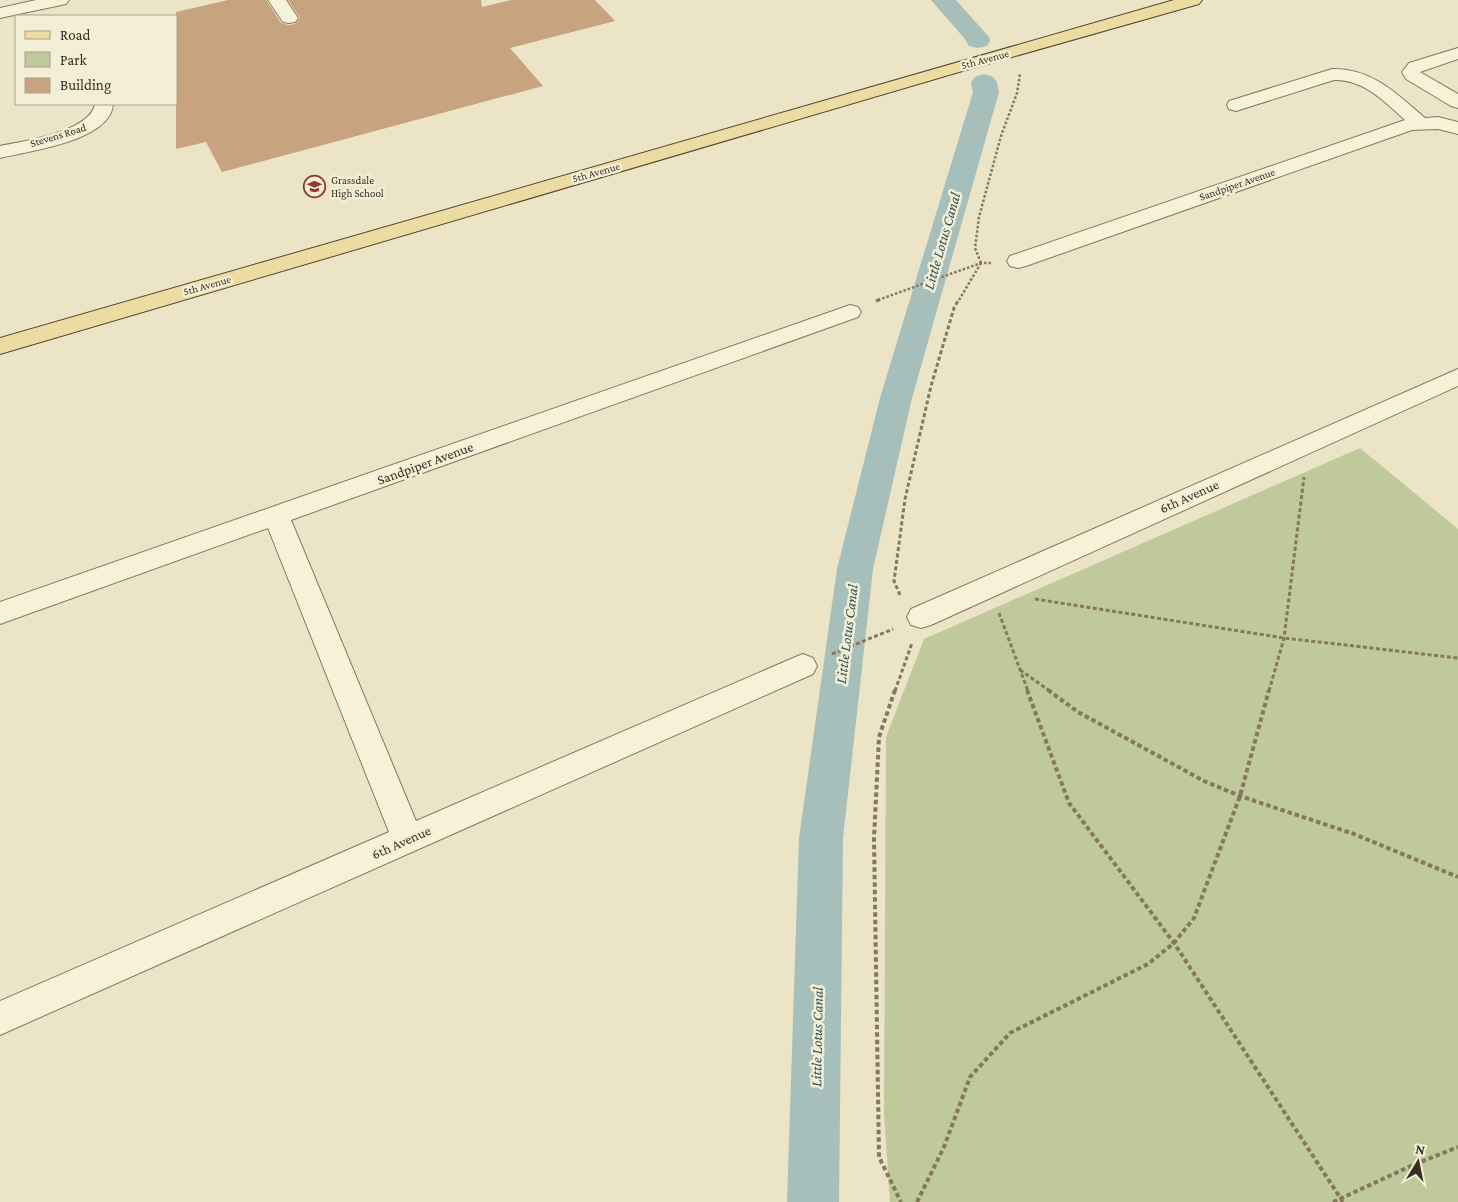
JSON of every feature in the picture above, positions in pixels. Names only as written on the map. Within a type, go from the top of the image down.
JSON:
[{"type":"main road","name":"5th Avenue","points":[[0,346],[953,68],[1193,0]]},
{"type":"street","points":[[0,13],[60,0]]},
{"type":"street","points":[[277,0],[289,18]]},
{"type":"street","points":[[1458,53],[1415,67],[1410,72],[1458,102]]},
{"type":"street","points":[[1236,105],[1332,75],[1346,74],[1368,81],[1419,122]]},
{"type":"street","name":"Stevens Road","points":[[0,152],[57,138],[90,126],[103,112],[104,105]]},
{"type":"street","name":"Sandpiper Avenue","points":[[1018,261],[1410,124],[1419,122],[1438,123],[1458,128]]},
{"type":"street","name":"Sandpiper Avenue","points":[[0,613],[850,312]]},
{"type":"street","name":"6th Avenue","points":[[921,617],[1458,377]]},
{"type":"street","points":[[276,516],[408,839]]},
{"type":"street","name":"6th Avenue","points":[[0,1018],[803,666]]},
{"type":"path","points":[[981,263],[975,248],[979,217],[1001,136],[1017,93],[1020,71]]},
{"type":"path","points":[[883,298],[981,263]]},
{"type":"path","points":[[921,617],[905,604],[894,581],[905,499],[931,386],[954,308],[981,263]]},
{"type":"path","points":[[918,1202],[944,1147],[970,1077],[1010,1033],[1148,964],[1174,943],[1194,918],[1240,796],[1284,638],[1309,443]]},
{"type":"path","points":[[989,586],[1041,601],[1284,638],[1458,658]]},
{"type":"path","points":[[989,586],[1069,803],[1174,943],[1342,1201]]},
{"type":"path","points":[[803,666],[921,617]]},
{"type":"path","points":[[901,1202],[879,1157],[874,838],[879,737],[921,617]]},
{"type":"path","points":[[1020,670],[1078,712],[1204,781],[1240,796],[1354,834],[1458,877]]},
{"type":"path","points":[[1333,1202],[1342,1201],[1413,1165],[1458,1147]]},
{"type":"green space","points":[[1360,448],[1458,529],[1458,1202],[890,1202],[884,1114],[886,737],[924,639]]},
{"type":"building","points":[[228,0],[266,0],[281,23],[289,25],[295,24],[300,18],[288,0],[481,0],[482,7],[511,0],[595,0],[615,21],[510,48],[543,86],[222,172],[206,142],[176,149],[178,15],[176,15],[176,12]]},
{"type":"waterway","name":"Little Lotus Canal","points":[[943,0],[977,37],[978,41]]},
{"type":"waterway","name":"Little Lotus Canal","points":[[813,1202],[821,838],[855,569],[896,398],[986,92],[984,82]]},
{"type":"place","name":"Grassdale High School","points":[[315,186]]}]
